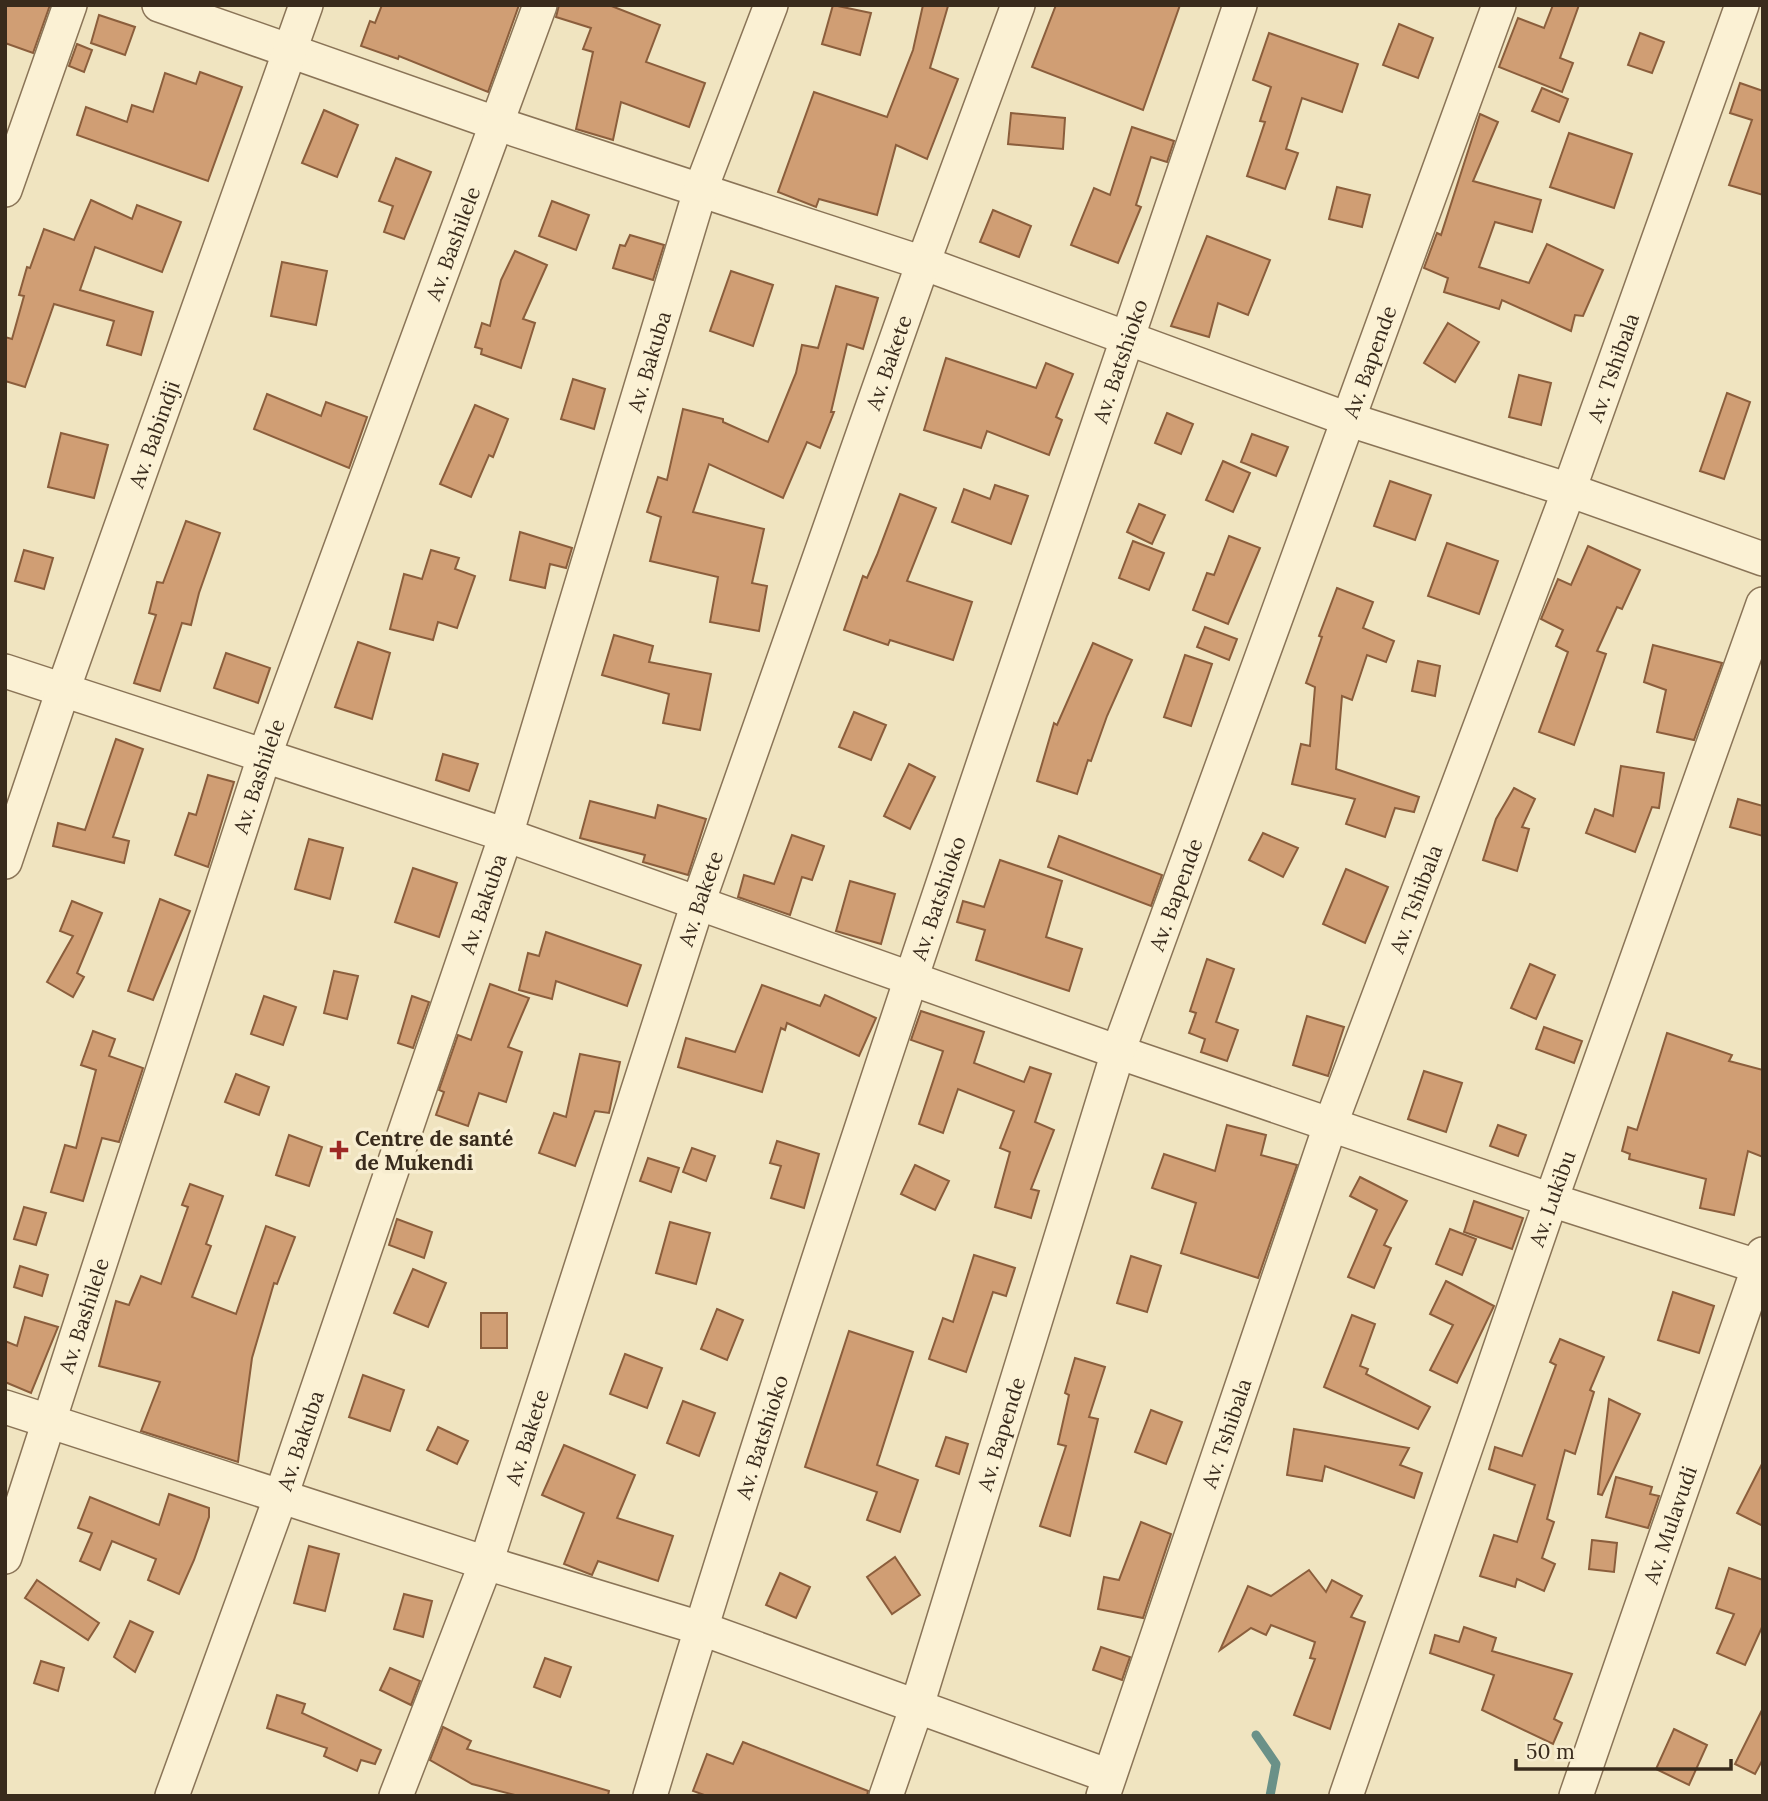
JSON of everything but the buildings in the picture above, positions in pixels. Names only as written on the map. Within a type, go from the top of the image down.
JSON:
[{"type":"street","points":[[5,190],[70,5]]},
{"type":"street","points":[[159,5],[498,124],[923,262],[1350,420],[1569,490],[1763,559]]},
{"type":"street","name":"Av. Babindji","points":[[5,862],[63,690],[306,5]]},
{"type":"street","name":"Av. Bashilele","points":[[5,1557],[265,754],[540,5]]},
{"type":"street","name":"Av. Bakuba","points":[[172,1796],[281,1496],[506,835],[700,191],[771,5]]},
{"type":"street","name":"Av. Bakete","points":[[396,1796],[486,1563],[698,903],[923,262],[1018,5]]},
{"type":"street","name":"Av. Batshioko","points":[[650,1796],[700,1628],[912,978],[1240,5]]},
{"type":"street","name":"Av. Bapende","points":[[886,1796],[916,1709],[1118,1052],[1499,5]]},
{"type":"street","name":"Av. Tshibala","points":[[1106,1786],[1331,1123],[1569,490],[1742,5]]},
{"type":"street","name":"Av. Lukibu","points":[[1346,1796],[1551,1200],[1763,604]]},
{"type":"street","points":[[5,671],[506,835],[1118,1052],[1551,1200],[1761,1263]]},
{"type":"street","name":"Av. Mulavudi","points":[[1576,1796],[1761,1263]]},
{"type":"street","points":[[5,1407],[486,1563],[700,1628],[916,1709],[1106,1786]]},
{"type":"waterway","points":[[1256,1735],[1276,1764],[1270,1796]]},
{"type":"place","name":"Centre de santé de Mukendi","points":[[339,1150]]}]
